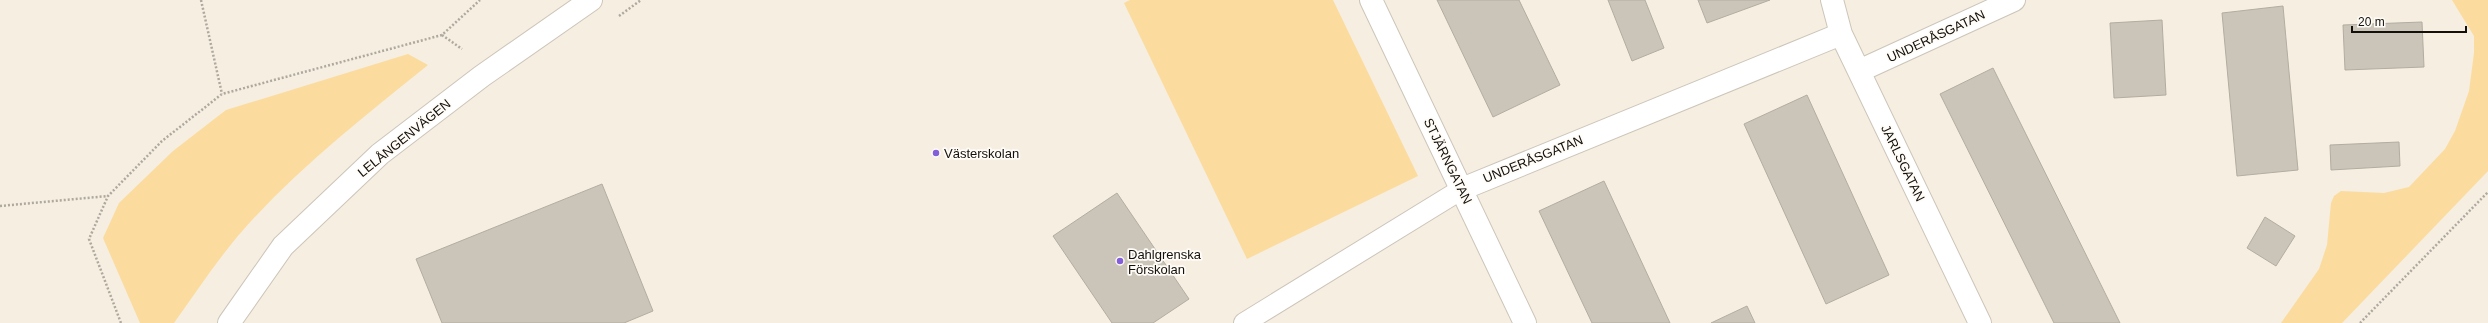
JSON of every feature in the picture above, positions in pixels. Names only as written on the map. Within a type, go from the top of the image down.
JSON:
[{"type":"street","name":"LELÅNGENVÄGEN","points":[[229,323],[283,246],[380,154],[482,76],[591,0]]},
{"type":"street","name":"STJÄRNGATAN","points":[[1371,0],[1526,323]]},
{"type":"street","name":"JARLSGATAN","points":[[1832,0],[1841,34],[1980,323]]},
{"type":"street","name":"UNDERÅSGATAN","points":[[1859,71],[2014,0]]},
{"type":"street","name":"UNDERÅSGATAN","points":[[1462,189],[1841,34]]},
{"type":"lane","name":"UNDERÅSGATAN","points":[[1244,323],[1462,189]]},
{"type":"path","points":[[200,0],[222,94]]},
{"type":"path","points":[[121,323],[89,239],[108,196],[162,141],[222,94],[442,35],[480,0]]},
{"type":"path","points":[[442,35],[462,49]]},
{"type":"path","points":[[2360,323],[2488,192]]},
{"type":"path","points":[[0,206],[108,196]]},
{"type":"shaded area","points":[[1130,0],[1333,0],[1418,176],[1247,259],[1124,3]]},
{"type":"shaded area","points":[[2452,0],[2488,0],[2488,171],[2342,323],[2281,323],[2319,269],[2327,245],[2331,203],[2334,196],[2341,191],[2384,193],[2409,187],[2445,149],[2455,131],[2469,91],[2474,53],[2474,36]]},
{"type":"shaded area","points":[[408,54],[428,65],[338,139],[273,198],[242,231],[174,323],[140,323],[103,238],[119,203],[173,151],[226,110]]},
{"type":"building","points":[[1437,0],[1519,0],[1560,85],[1493,117]]},
{"type":"building","points":[[1608,0],[1645,0],[1664,48],[1632,61]]},
{"type":"building","points":[[1698,0],[1770,0],[1707,23]]},
{"type":"building","points":[[2283,6],[2298,170],[2237,176],[2222,13]]},
{"type":"building","points":[[2162,20],[2166,95],[2114,98],[2110,23]]},
{"type":"building","points":[[2422,22],[2424,67],[2345,70],[2343,25]]},
{"type":"building","points":[[1993,68],[2120,323],[2054,323],[1940,94]]},
{"type":"building","points":[[1807,95],[1889,275],[1826,304],[1744,124]]},
{"type":"building","points":[[2399,142],[2400,166],[2331,170],[2330,145]]},
{"type":"building","points":[[1604,181],[1670,323],[1592,323],[1539,211]]},
{"type":"building","points":[[602,184],[653,311],[624,323],[442,323],[416,259]]},
{"type":"building","points":[[1117,193],[1189,299],[1153,323],[1112,323],[1053,236]]},
{"type":"building","points":[[2265,217],[2295,236],[2276,266],[2247,248]]},
{"type":"building","points":[[1747,306],[1755,323],[1711,323]]},
{"type":"place","name":"Västerskolan","points":[[936,153]]},
{"type":"place","name":"Dahlgrenska Förskolan","points":[[1120,261]]}]
